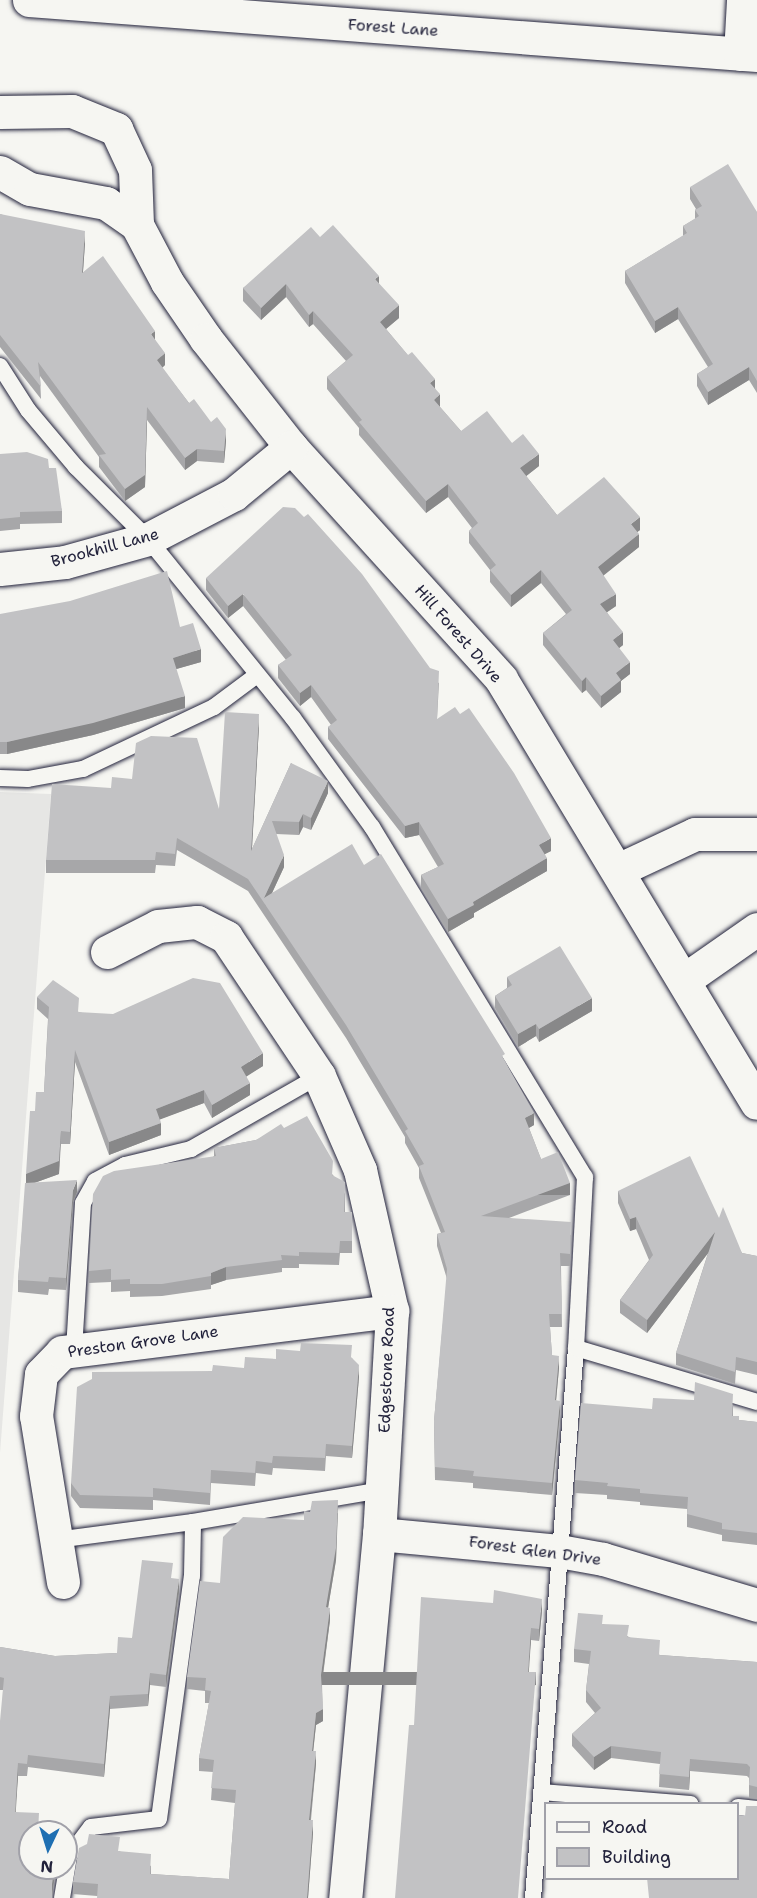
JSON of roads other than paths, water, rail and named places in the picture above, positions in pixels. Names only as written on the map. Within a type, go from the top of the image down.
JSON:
[{"type":"street","name":"Forest Lane","points":[[29,0],[749,54]]},
{"type":"street","points":[[743,0],[749,54]]},
{"type":"street","name":"Hill Forest Drive","points":[[0,112],[72,111],[116,129],[135,170],[137,225],[167,282],[206,339],[291,447],[501,679],[757,1103]]},
{"type":"street","name":"Hill Forest Drive","points":[[0,172],[30,189],[106,203],[137,225]]},
{"type":"street","name":"Brookhill Lane","points":[[0,569],[65,562],[148,539],[234,494],[291,447]]},
{"type":"street","points":[[618,870],[695,834],[757,834]]},
{"type":"street","name":"Edgestone Road","points":[[107,952],[158,926],[197,922],[226,937],[319,1076],[360,1170],[392,1311],[379,1534],[345,1898]]},
{"type":"street","points":[[684,980],[757,929]]},
{"type":"street","name":"Preston Grove Lane","points":[[63,1582],[36,1416],[41,1374],[62,1352],[392,1311]]},
{"type":"street","name":"Forest Glen Drive","points":[[379,1534],[559,1551],[603,1559],[757,1605]]},
{"type":"lane","points":[[0,366],[28,410],[76,467],[148,539],[257,675],[372,827],[581,1165],[587,1189],[533,1898]]},
{"type":"lane","points":[[0,778],[28,779],[83,769],[214,707],[257,675]]},
{"type":"lane","points":[[74,1350],[83,1203],[95,1180],[125,1165],[191,1149],[319,1076]]},
{"type":"lane","points":[[576,1348],[757,1402]]},
{"type":"lane","points":[[56,1540],[193,1522],[382,1490]]},
{"type":"lane","points":[[62,1898],[69,1856],[91,1827],[159,1819],[192,1576],[193,1522]]},
{"type":"lane","points":[[541,1792],[677,1802]]},
{"type":"lane","points":[[739,1807],[757,1809]]}]
